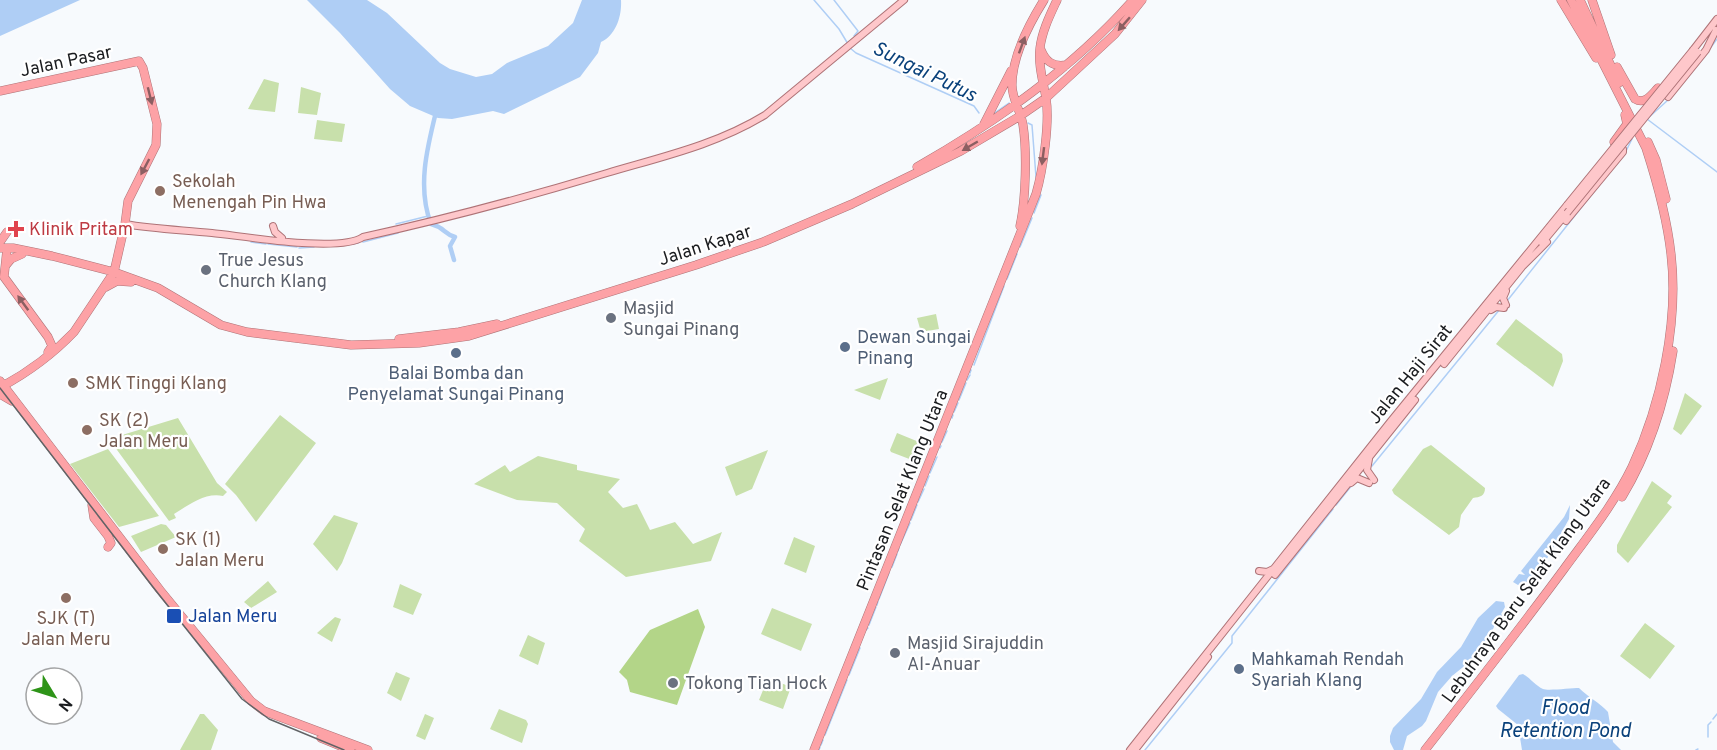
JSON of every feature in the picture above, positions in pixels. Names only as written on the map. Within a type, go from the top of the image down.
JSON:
[{"type":"highway","name":"Pintasan Selat Klang Utara","points":[[1017,242],[1022,218],[1024,135],[1012,84],[1015,64],[1030,26],[1044,0]]},
{"type":"highway","name":"Jalan Kapar","points":[[214,320],[252,330],[333,340],[360,341],[433,336],[497,324],[689,262],[813,218],[903,175],[1004,114],[1043,86],[1105,30],[1133,0]]},
{"type":"highway","name":"Jalan Kapar","points":[[2,251],[13,248],[114,272],[167,292],[221,324],[247,332],[351,345],[419,343],[456,339],[486,332],[696,265],[804,226],[956,154],[1000,129],[1046,98],[1119,30],[1142,0]]},
{"type":"highway","points":[[1561,0],[1619,89]]},
{"type":"highway","name":"Lebuhraya Baru Selat Klang Utara","points":[[1431,750],[1609,516],[1635,473],[1649,442],[1669,375],[1674,340],[1677,285],[1670,219],[1656,159],[1571,0]]},
{"type":"highway","name":"Lebuhraya Baru Selat Klang Utara","points":[[1425,750],[1604,514],[1631,468],[1655,408],[1669,342],[1671,255],[1654,173],[1646,148],[1580,0]]},
{"type":"highway","points":[[1592,1],[1610,52],[1627,124],[1614,142]]},
{"type":"highway","name":"Pintasan Selat Klang Utara","points":[[814,750],[1035,197],[1040,178],[1046,115],[1046,98],[1039,59],[1040,46],[1056,2]]},
{"type":"highway","points":[[1040,46],[1045,58],[1051,64],[1067,65]]},
{"type":"highway","points":[[1610,52],[1635,99],[1638,101],[1648,99],[1658,88]]},
{"type":"highway","name":"Jalan Pasar","points":[[0,91],[139,62],[157,124],[157,137],[154,151],[130,194],[125,223]]},
{"type":"highway","points":[[983,126],[1015,64]]},
{"type":"highway","points":[[1057,74],[1052,84],[1055,87],[1061,85]]},
{"type":"highway","points":[[1046,115],[1061,85]]},
{"type":"highway","points":[[1004,114],[1010,117],[1008,123]]},
{"type":"highway","points":[[1000,129],[1013,128],[1024,135]]},
{"type":"highway","points":[[1024,180],[1028,186],[1033,187],[1040,178]]},
{"type":"highway","points":[[1023,197],[1029,189],[1033,191],[1035,197]]},
{"type":"highway","points":[[1,387],[74,333],[114,272],[125,223]]},
{"type":"highway","points":[[0,242],[7,232]]},
{"type":"highway","points":[[1,387],[49,351],[52,344],[4,276],[2,251],[104,272],[108,281]]},
{"type":"highway","points":[[5,266],[11,259],[22,255]]},
{"type":"highway","name":"Jalan Kapar","points":[[103,290],[112,282],[117,281],[144,284]]},
{"type":"highway","points":[[48,337],[56,342],[60,341],[80,322]]},
{"type":"highway","points":[[1,387],[92,505],[94,518],[109,532],[252,707],[350,750]]},
{"type":"highway","points":[[1,387],[160,590],[250,700],[264,711],[368,750]]},
{"type":"highway","points":[[108,547],[109,532]]},
{"type":"highway","points":[[334,737],[361,750]]},
{"type":"main road","points":[[239,236],[299,240],[363,237],[423,224],[591,178],[721,138],[765,115],[904,0]]},
{"type":"main road","name":"Jalan Haji Sirat","points":[[1325,509],[1340,495],[1357,470],[1567,213],[1696,51],[1717,19]]},
{"type":"main road","points":[[1668,97],[1706,50],[1717,30]]},
{"type":"main road","name":"Jalan Haji Sirat","points":[[1136,750],[1325,509],[1363,455],[1567,205],[1696,51],[1717,30]]},
{"type":"main road","points":[[1523,266],[1556,232],[1623,152],[1623,149],[1614,142]]},
{"type":"main road","points":[[125,223],[316,243],[359,240],[363,237]]},
{"type":"main road","points":[[273,226],[276,234],[282,238]]},
{"type":"main road","points":[[1469,333],[1493,308],[1503,305],[1504,293],[1510,282]]},
{"type":"main road","points":[[1340,495],[1354,479],[1372,482],[1367,470],[1367,462],[1402,416]]},
{"type":"main road","points":[[1325,509],[1357,470],[1363,455]]},
{"type":"main road","points":[[1242,615],[1268,578],[1274,574],[1304,535]]},
{"type":"main road","name":"Jalan Haji Sirat","points":[[1130,750],[1253,595],[1304,535]]},
{"type":"main road","points":[[1253,595],[1262,580],[1260,573],[1267,572],[1278,565]]},
{"type":"main road","points":[[1150,732],[1159,730],[1159,720]]},
{"type":"green space","points":[[264,79],[279,83],[275,112],[248,109]]},
{"type":"green space","points":[[301,87],[321,93],[317,115],[298,113]]},
{"type":"green space","points":[[317,120],[345,124],[342,142],[314,139]]},
{"type":"green space","points":[[936,314],[939,329],[921,332],[917,318]]},
{"type":"green space","points":[[1516,319],[1562,354],[1563,361],[1553,387],[1496,344]]},
{"type":"green space","points":[[888,378],[880,400],[854,390]]},
{"type":"green space","points":[[1685,393],[1702,406],[1681,435],[1673,429]]},
{"type":"green space","points":[[280,415],[316,443],[256,522],[225,484]]},
{"type":"green space","points":[[178,418],[217,483],[227,492],[223,496],[216,495],[197,500],[174,514],[176,518],[169,521],[109,439]]},
{"type":"green space","points":[[897,433],[919,442],[912,460],[891,452]]},
{"type":"green space","points":[[1431,445],[1485,488],[1482,496],[1473,498],[1461,515],[1459,527],[1449,535],[1394,494],[1392,490],[1423,449]]},
{"type":"green space","points":[[108,449],[159,516],[119,527],[70,464]]},
{"type":"green space","points":[[768,450],[752,489],[736,496],[725,467]]},
{"type":"green space","points":[[538,456],[577,465],[577,470],[620,479],[608,492],[623,508],[637,504],[650,530],[675,522],[693,544],[722,532],[711,561],[626,577],[579,541],[585,529],[557,503],[517,500],[474,484],[505,465],[510,472]]},
{"type":"green space","points":[[1652,481],[1672,496],[1667,503],[1672,507],[1628,563],[1617,552],[1617,545]]},
{"type":"green space","points":[[334,515],[358,523],[337,571],[313,544]]},
{"type":"green space","points":[[161,524],[166,525],[176,537],[141,552],[131,536]]},
{"type":"green space","points":[[794,537],[815,546],[806,573],[784,564]]},
{"type":"green space","points":[[268,581],[277,592],[251,608],[244,602]]},
{"type":"green space","points":[[400,584],[422,594],[413,615],[393,607]]},
{"type":"green space","points":[[772,608],[812,624],[801,651],[761,634]]},
{"type":"green space","points":[[698,609],[705,627],[677,705],[630,692],[627,680],[619,672],[650,630]]},
{"type":"green space","points":[[335,617],[341,619],[332,642],[317,633]]},
{"type":"green space","points":[[1645,623],[1675,646],[1650,679],[1620,656]]},
{"type":"green space","points":[[528,635],[545,643],[538,665],[519,656]]},
{"type":"green space","points":[[396,672],[410,678],[401,701],[387,693]]},
{"type":"green space","points":[[768,678],[791,687],[783,709],[759,700]]},
{"type":"green space","points":[[499,709],[526,720],[528,724],[522,743],[490,729]]},
{"type":"green space","points":[[200,714],[204,714],[218,730],[211,750],[180,750]]},
{"type":"green space","points":[[425,714],[434,718],[425,740],[416,736]]},
{"type":"water","points":[[0,0],[80,0],[0,36]]},
{"type":"water","points":[[307,0],[367,0],[387,13],[440,63],[450,69],[476,77],[492,74],[507,63],[548,46],[573,23],[582,0],[621,0],[621,6],[614,30],[601,42],[598,53],[580,77],[504,114],[493,111],[452,119],[438,118],[410,106],[390,89]]},
{"type":"water","points":[[1570,505],[1569,519],[1539,573],[1529,582],[1518,585],[1513,582],[1519,574],[1525,575],[1521,571],[1564,517]]},
{"type":"water","points":[[1496,601],[1504,602],[1505,607],[1501,614],[1506,611],[1504,617],[1495,624],[1490,637],[1473,659],[1452,676],[1438,692],[1426,721],[1407,736],[1403,750],[1394,750],[1390,742],[1393,728],[1421,699],[1437,672],[1461,647],[1478,618]]},
{"type":"water","name":"Flood Retention Pond","points":[[1523,674],[1543,689],[1579,688],[1608,712],[1613,742],[1621,750],[1522,750],[1518,725],[1496,706],[1519,675]]},
{"type":"waterway","name":"Sungai Putus","points":[[814,0],[839,29],[848,44]]},
{"type":"waterway","points":[[834,0],[858,31],[854,36]]},
{"type":"waterway","points":[[1711,47],[1717,39]]},
{"type":"waterway","name":"Sungai Putus","points":[[850,48],[856,53],[974,106],[979,113]]},
{"type":"waterway","points":[[1668,100],[1647,119],[1717,172]]},
{"type":"waterway","points":[[993,114],[1009,103]]},
{"type":"waterway","points":[[436,112],[425,168],[425,196],[431,224],[455,237],[450,246],[454,260]]},
{"type":"waterway","points":[[1028,123],[1032,125],[1036,177]]},
{"type":"waterway","points":[[1625,153],[1632,139]]},
{"type":"waterway","points":[[1507,301],[1596,189]]},
{"type":"waterway","points":[[1034,213],[1041,195]]},
{"type":"waterway","points":[[396,224],[428,216]]},
{"type":"waterway","points":[[1020,247],[1032,218]]},
{"type":"waterway","points":[[363,242],[398,233]]},
{"type":"waterway","points":[[251,242],[266,244]]},
{"type":"waterway","points":[[352,244],[358,243]]},
{"type":"waterway","points":[[268,244],[297,247]]},
{"type":"waterway","points":[[299,248],[314,247]]},
{"type":"waterway","points":[[1007,279],[1017,254]]},
{"type":"waterway","points":[[974,365],[1004,286]]},
{"type":"waterway","points":[[1372,466],[1500,309]]},
{"type":"waterway","points":[[967,380],[970,375]]},
{"type":"waterway","points":[[959,400],[966,383]]},
{"type":"waterway","points":[[954,412],[958,403]]},
{"type":"waterway","points":[[942,442],[947,431]]},
{"type":"waterway","points":[[930,473],[937,457]]},
{"type":"waterway","points":[[925,486],[929,476]]},
{"type":"waterway","points":[[1336,505],[1352,485]]},
{"type":"waterway","points":[[918,502],[924,489]]},
{"type":"waterway","points":[[911,520],[917,505]]},
{"type":"waterway","points":[[1145,750],[1232,643],[1232,636],[1333,509]]},
{"type":"waterway","points":[[900,545],[910,523]]},
{"type":"waterway","points":[[892,567],[897,554]]},
{"type":"waterway","points":[[879,599],[889,573]]},
{"type":"waterway","points":[[877,605],[878,601]]},
{"type":"waterway","points":[[869,625],[876,607]]},
{"type":"waterway","points":[[849,675],[860,648]]},
{"type":"waterway","points":[[825,735],[847,680]]},
{"type":"waterway","points":[[1713,719],[1717,714]]},
{"type":"waterway","points":[[1708,737],[1708,725],[1711,722]]},
{"type":"waterway","points":[[821,745],[823,740]]},
{"type":"tram line","points":[[0,388],[242,699],[269,719],[344,750]]},
{"type":"place","name":"Sekolah Menengah Pin Hwa","points":[[160,191]]},
{"type":"place","name":"Klinik Pritam","points":[[16,229]]},
{"type":"place","name":"True Jesus Church Klang","points":[[206,270]]},
{"type":"place","name":"Masjid Sungai Pinang","points":[[611,318]]},
{"type":"place","name":"Dewan Sungai Pinang","points":[[845,347]]},
{"type":"place","name":"Balai Bomba dan Penyelamat Sungai Pinang","points":[[456,353]]},
{"type":"place","name":"SMK Tinggi Klang","points":[[73,383]]},
{"type":"place","name":"SK (2) Jalan Meru","points":[[87,430]]},
{"type":"place","name":"SK (1) Jalan Meru","points":[[163,549]]},
{"type":"place","name":"SJK (T) Jalan Meru","points":[[66,598]]},
{"type":"place","name":"Jalan Meru","points":[[174,616]]},
{"type":"place","name":"Masjid Sirajuddin Al-Anuar","points":[[895,653]]},
{"type":"place","name":"Mahkamah Rendah Syariah Klang","points":[[1239,669]]},
{"type":"place","name":"Tokong Tian Hock","points":[[673,683]]}]
